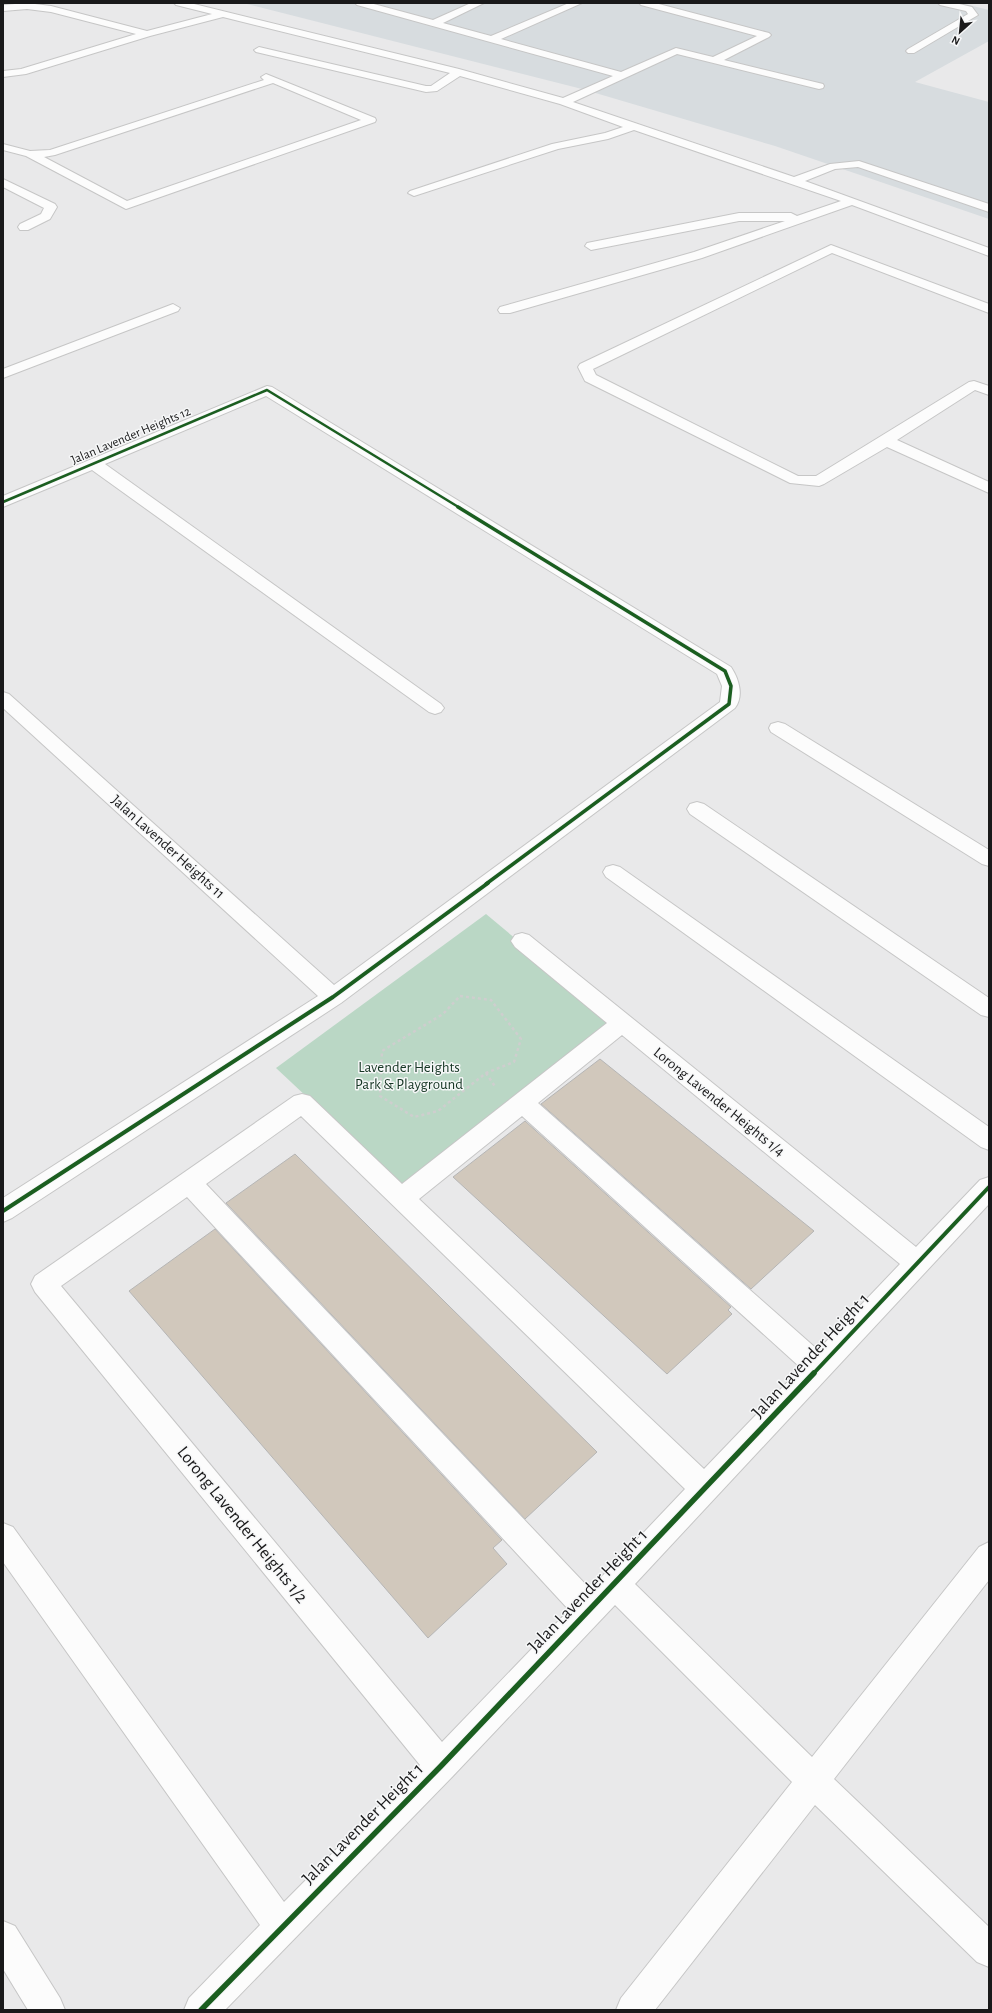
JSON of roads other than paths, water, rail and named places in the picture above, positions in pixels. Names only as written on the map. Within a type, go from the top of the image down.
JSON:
[{"type":"street","points":[[179,3],[458,73],[564,102],[633,127],[852,201],[989,252]]},
{"type":"street","points":[[360,3],[622,75]]},
{"type":"street","points":[[380,8],[393,3]]},
{"type":"street","points":[[435,23],[479,3]]},
{"type":"street","points":[[492,39],[577,3]]},
{"type":"street","points":[[644,3],[766,35],[715,60]]},
{"type":"street","points":[[911,51],[973,15],[969,9],[943,3]]},
{"type":"street","points":[[3,8],[27,6],[51,9],[147,34]]},
{"type":"street","points":[[3,74],[22,72],[147,34],[223,14]]},
{"type":"street","points":[[259,50],[426,89],[433,88],[458,73]]},
{"type":"street","points":[[564,102],[676,51],[819,86]]},
{"type":"street","points":[[292,66],[306,61]]},
{"type":"street","points":[[3,147],[30,154],[126,205],[371,120],[276,76],[51,153],[30,154]]},
{"type":"street","points":[[414,193],[556,146],[608,136],[633,127]]},
{"type":"street","points":[[795,181],[832,166],[844,163],[859,164],[989,208]]},
{"type":"street","points":[[3,182],[51,206],[46,216],[24,227]]},
{"type":"street","points":[[505,310],[698,255],[852,201]]},
{"type":"street","points":[[591,246],[739,217],[806,217]]},
{"type":"street","points":[[989,309],[831,249],[585,367],[590,378],[795,480],[819,481],[886,441],[974,385],[989,391]]},
{"type":"street","points":[[3,374],[173,308]]},
{"type":"street","name":"Jalan Lavender Heights 12","points":[[3,502],[266,390],[725,671],[731,686],[729,704],[333,997]]},
{"type":"street","points":[[886,441],[989,488]]},
{"type":"street","points":[[93,463],[435,708]]},
{"type":"street","name":"Jalan Lavender Heights 11","points":[[3,698],[333,997]]},
{"type":"street","points":[[778,728],[989,860]]},
{"type":"street","points":[[697,809],[989,1009]]},
{"type":"street","points":[[613,872],[989,1140]]},
{"type":"street","name":"Lorong Lavender Heights 1/4","points":[[522,941],[917,1263]]},
{"type":"street","points":[[5,1206],[333,997]]},
{"type":"street","points":[[402,1198],[622,1023]]},
{"type":"street","points":[[522,1102],[819,1367]]},
{"type":"street","points":[[589,1610],[188,1182],[302,1103],[705,1489]]},
{"type":"street","name":"Lorong Lavender Heights 1/2","points":[[188,1182],[44,1284],[441,1766]]},
{"type":"street","name":"Jalan Lavender Height 1","points":[[201,2010],[441,1766],[705,1489],[989,1187]]},
{"type":"street","points":[[3,1536],[282,1927]]},
{"type":"street","points":[[633,2010],[989,1557]]},
{"type":"street","points":[[615,1584],[813,1781],[989,1950]]},
{"type":"street","points":[[3,1938],[48,2010]]},
{"type":"park label","name":"Lavender Heights Park & Playground","points":[[409,1076]]}]
